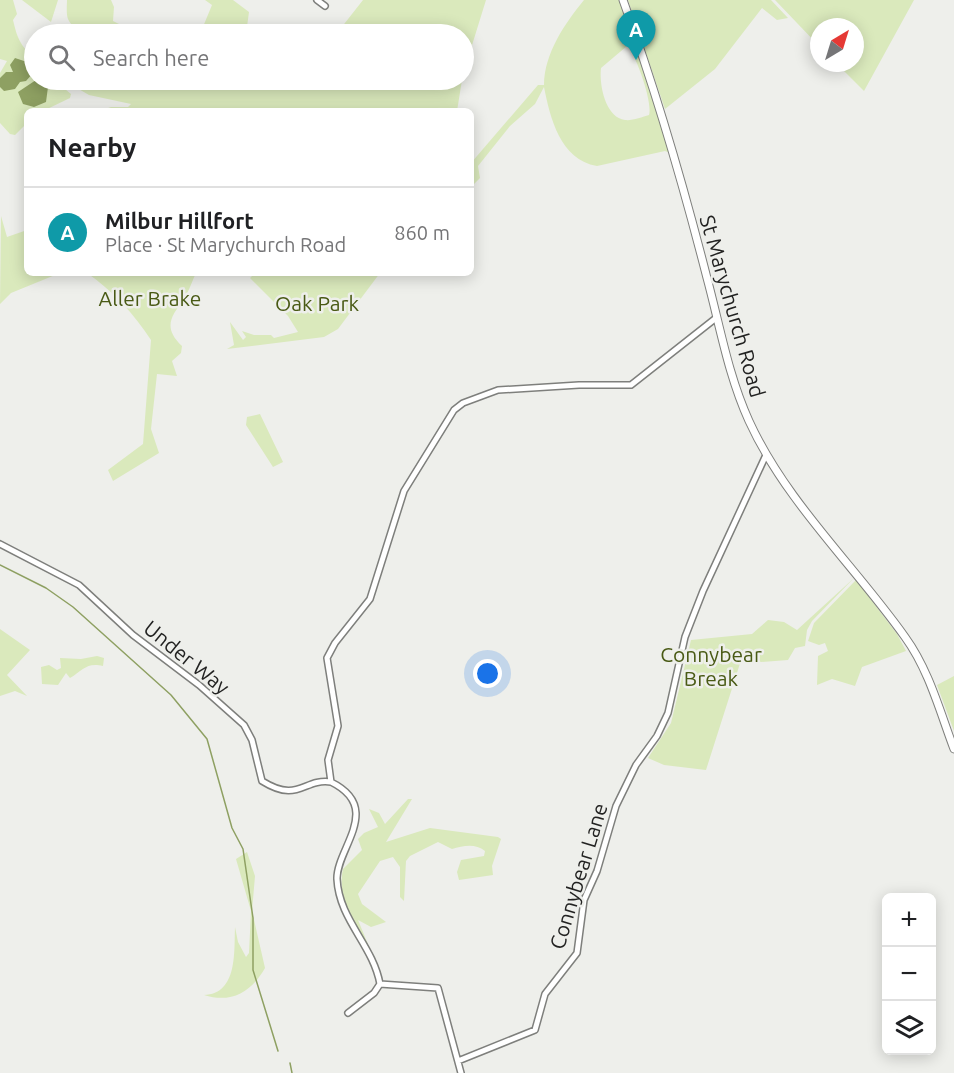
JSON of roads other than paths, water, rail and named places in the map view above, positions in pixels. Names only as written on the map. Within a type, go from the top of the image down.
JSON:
[{"type":"street","points":[[319,0],[325,6]]},
{"type":"street","name":"St Marychurch Road","points":[[623,0],[645,61],[740,399],[766,455],[824,536],[907,639],[931,686],[954,749]]},
{"type":"street","points":[[348,1012],[374,993],[380,984],[378,970],[346,917],[340,897],[337,876],[353,835],[356,816],[350,799],[331,782],[328,760],[338,726],[327,658],[335,643],[370,599],[404,491],[454,410],[463,402],[498,390],[579,384],[626,386],[716,318]]},
{"type":"street","name":"Connybear Lane","points":[[458,1061],[535,1030],[545,994],[577,953],[584,900],[597,871],[616,806],[636,765],[657,736],[668,713],[685,637],[703,591],[766,455]]},
{"type":"street","name":"Under Way","points":[[0,544],[79,585],[133,635],[199,685],[244,725],[252,741],[262,781],[272,787],[291,792],[331,782]]},
{"type":"street","points":[[380,984],[438,988],[461,1073]]},
{"type":"waterway","points":[[0,565],[46,588],[73,607],[171,695],[207,739],[232,828],[243,849],[253,918],[253,970],[278,1051]]},
{"type":"waterway","points":[[290,1063],[292,1073]]},
{"type":"place","name":"Milbur Hillfort","points":[[636,60]]},
{"type":"park label","name":"Aller Brake","points":[[150,298]]},
{"type":"park label","name":"Oak Park","points":[[317,303]]},
{"type":"park label","name":"Connybear Break","points":[[711,666]]}]
